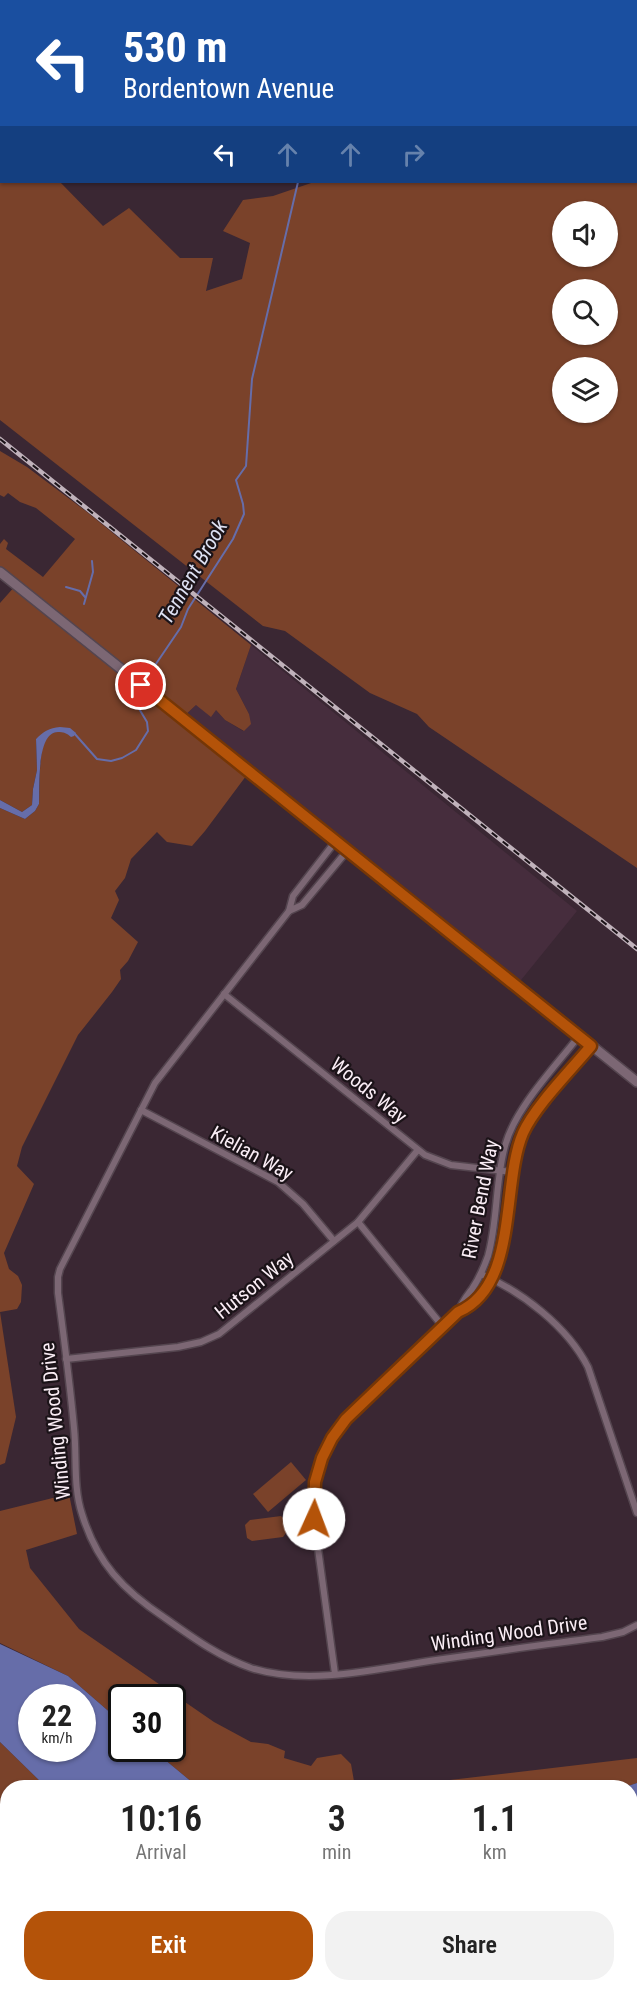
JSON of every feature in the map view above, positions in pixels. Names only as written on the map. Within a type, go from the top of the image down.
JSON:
[{"type":"main road","points":[[0,572],[637,1082]]},
{"type":"street","name":"Winding Wood Drive","points":[[290,911],[293,896],[335,842]]},
{"type":"street","name":"Winding Wood Drive","points":[[347,851],[302,905],[290,911],[163,1070],[62,1265],[58,1277],[81,1512],[94,1546],[133,1596],[215,1652],[240,1664],[268,1672],[320,1676],[602,1637],[623,1632],[637,1625]]},
{"type":"street","name":"Woods Way","points":[[224,994],[417,1151],[451,1165],[513,1172]]},
{"type":"street","name":"River Bend Way","points":[[335,1674],[314,1519],[315,1482],[322,1458],[346,1419],[444,1328],[458,1312],[481,1274],[491,1241],[505,1145],[514,1123],[579,1036]]},
{"type":"street","name":"River Bend Way","points":[[458,1312],[467,1309],[477,1299],[491,1279],[504,1245],[517,1151],[530,1120],[591,1046]]},
{"type":"street","name":"Kielian Way","points":[[141,1110],[278,1182],[303,1204],[334,1241]]},
{"type":"street","name":"Hutson Way","points":[[66,1359],[178,1347],[210,1338],[229,1328],[358,1222],[417,1151]]},
{"type":"street","points":[[358,1222],[444,1328]]},
{"type":"street","points":[[481,1274],[515,1291],[538,1308],[582,1355],[637,1513]]},
{"type":"shaded area","points":[[0,183],[61,183],[103,226],[129,208],[180,258],[213,258],[206,291],[242,279],[250,243],[223,231],[243,200],[273,196],[311,183],[637,183],[637,868],[429,727],[417,714],[370,693],[285,631],[263,626],[0,420]]},
{"type":"shaded area","points":[[0,451],[27,467],[87,512],[251,645],[236,689],[249,714],[251,724],[244,731],[225,720],[216,710],[211,717],[196,705],[182,718],[249,772],[192,846],[167,842],[157,832],[131,859],[125,878],[115,891],[119,900],[111,918],[138,942],[128,961],[120,970],[121,979],[78,1035],[22,1147],[17,1166],[34,1184],[4,1253],[9,1269],[18,1276],[22,1285],[21,1302],[17,1309],[0,1312],[0,808],[25,819],[35,811],[39,804],[41,757],[45,740],[54,732],[75,733],[61,728],[36,739],[37,770],[32,805],[22,812],[0,800],[0,603],[16,585],[0,572],[0,544],[4,539],[8,543],[6,549],[43,577],[75,539],[36,508],[20,502],[8,493],[4,497],[0,495]]},
{"type":"shaded area","points":[[251,645],[577,911],[517,985],[182,718],[196,705],[216,710],[225,720],[243,731],[249,714],[236,689]]},
{"type":"shaded area","points":[[0,1312],[16,1417],[5,1463],[0,1465]]},
{"type":"shaded area","points":[[291,1462],[306,1480],[268,1512],[253,1494]]},
{"type":"shaded area","points":[[69,1494],[77,1534],[26,1550],[30,1568],[79,1629],[159,1684],[108,1684],[108,1711],[96,1700],[96,1684],[77,1684],[68,1676],[0,1643],[0,1511]]},
{"type":"shaded area","points":[[281,1516],[284,1519],[286,1533],[283,1537],[252,1541],[247,1538],[245,1525],[250,1520]]},
{"type":"shaded area","points":[[186,1703],[214,1722],[251,1742],[268,1744],[285,1751],[284,1758],[311,1766],[317,1758],[341,1754],[351,1764],[354,1780],[189,1780],[168,1762],[186,1762]]},
{"type":"shaded area","points":[[0,1742],[18,1762],[39,1780],[0,1780]]},
{"type":"shaded area","points":[[637,1758],[637,1780],[450,1780]]},
{"type":"water","points":[[60,727],[70,728],[76,733],[71,737],[58,732],[51,734],[46,741],[41,762],[39,804],[35,811],[25,819],[0,808],[0,800],[22,812],[32,805],[37,770],[36,739],[47,730]]},
{"type":"water","points":[[0,1644],[68,1676],[77,1684],[18,1684],[18,1760],[0,1742]]},
{"type":"water","points":[[96,1700],[108,1711],[108,1762],[168,1762],[189,1780],[39,1780],[20,1762],[96,1762]]},
{"type":"waterway","name":"Tennent Brook","points":[[143,683],[181,627],[188,609],[233,539],[244,514],[236,480],[246,466],[252,379],[298,183]]},
{"type":"waterway","points":[[84,604],[93,572],[92,561]]},
{"type":"waterway","points":[[66,587],[80,591],[85,597]]},
{"type":"waterway","name":"Tennent Brook","points":[[74,733],[97,759],[111,761],[136,750],[148,731],[147,722],[135,702],[140,688]]},
{"type":"railway","points":[[0,439],[637,949]]},
{"type":"route","points":[[141,685],[591,1046],[541,1106],[524,1131],[513,1172],[504,1245],[491,1279],[467,1309],[458,1312],[444,1328],[346,1419],[332,1438],[322,1458],[315,1482],[314,1519]]}]
